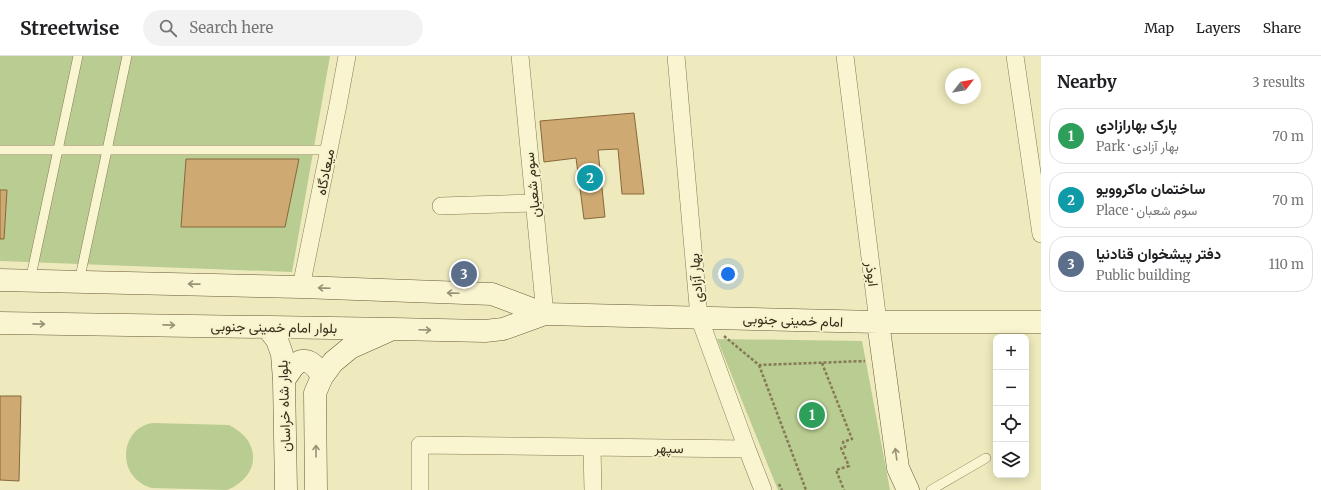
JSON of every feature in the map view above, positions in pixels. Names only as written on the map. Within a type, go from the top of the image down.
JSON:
[{"type":"main road","points":[[0,280],[301,287],[492,294],[545,314]]},
{"type":"main road","name":"امام خمینی جنوبی","points":[[545,314],[878,322],[1041,322]]},
{"type":"main road","name":"بلوار امام خمینی جنوبی","points":[[0,323],[485,331],[503,329],[545,314]]},
{"type":"main road","name":"ابوذر","points":[[878,322],[898,468],[908,490]]},
{"type":"main road","name":"بلوار شاه خراسان","points":[[267,327],[278,340],[282,354],[284,380],[286,490]]},
{"type":"main road","points":[[316,490],[315,393],[322,377],[333,362],[350,348],[394,329]]},
{"type":"main road","points":[[284,380],[294,366],[300,362],[306,361],[313,363],[318,368],[322,377]]},
{"type":"street","name":"میعادگاه","points":[[301,287],[347,56]]},
{"type":"street","name":"سوم شعبان","points":[[520,56],[545,314]]},
{"type":"street","name":"بهار آزادی","points":[[676,56],[699,317],[746,449],[763,490]]},
{"type":"street","name":"ابوذر","points":[[845,56],[878,322]]},
{"type":"street","points":[[1015,56],[1041,234]]},
{"type":"street","points":[[441,206],[534,203]]},
{"type":"street","name":"سپهر","points":[[420,490],[420,445],[746,449]]},
{"type":"street","points":[[592,448],[593,490]]},
{"type":"lane","points":[[30,281],[78,56]]},
{"type":"lane","points":[[79,282],[126,56]]},
{"type":"lane","points":[[0,150],[329,150]]},
{"type":"lane","points":[[931,490],[986,458]]},
{"type":"path","points":[[731,342],[759,365],[806,490]]},
{"type":"path","points":[[759,365],[864,361],[868,366]]},
{"type":"path","points":[[822,363],[852,439],[843,442],[845,447],[841,448],[849,466],[836,470],[844,490]]},
{"type":"green space","points":[[0,56],[330,56],[292,272],[0,261]]},
{"type":"green space","points":[[717,339],[862,341],[890,490],[778,490]]},
{"type":"green space","points":[[153,423],[229,425],[240,432],[252,449],[253,458],[251,468],[238,484],[227,490],[152,488],[140,483],[129,470],[126,453],[131,437],[137,430],[144,425]]},
{"type":"building","points":[[634,113],[644,194],[622,194],[618,149],[598,150],[605,217],[584,219],[576,158],[544,162],[540,121]]},
{"type":"building","points":[[186,159],[299,159],[285,227],[181,227]]},
{"type":"building","points":[[0,190],[7,190],[4,239],[0,239]]},
{"type":"building","points":[[0,396],[21,396],[19,481],[0,480]]},
{"type":"place","name":"ساختمان ماکروویو","points":[[590,178]]},
{"type":"place","name":"دفتر پیشخوان قنادنیا","points":[[464,274]]},
{"type":"place","name":"پارک بهارازادی","points":[[812,415]]}]
